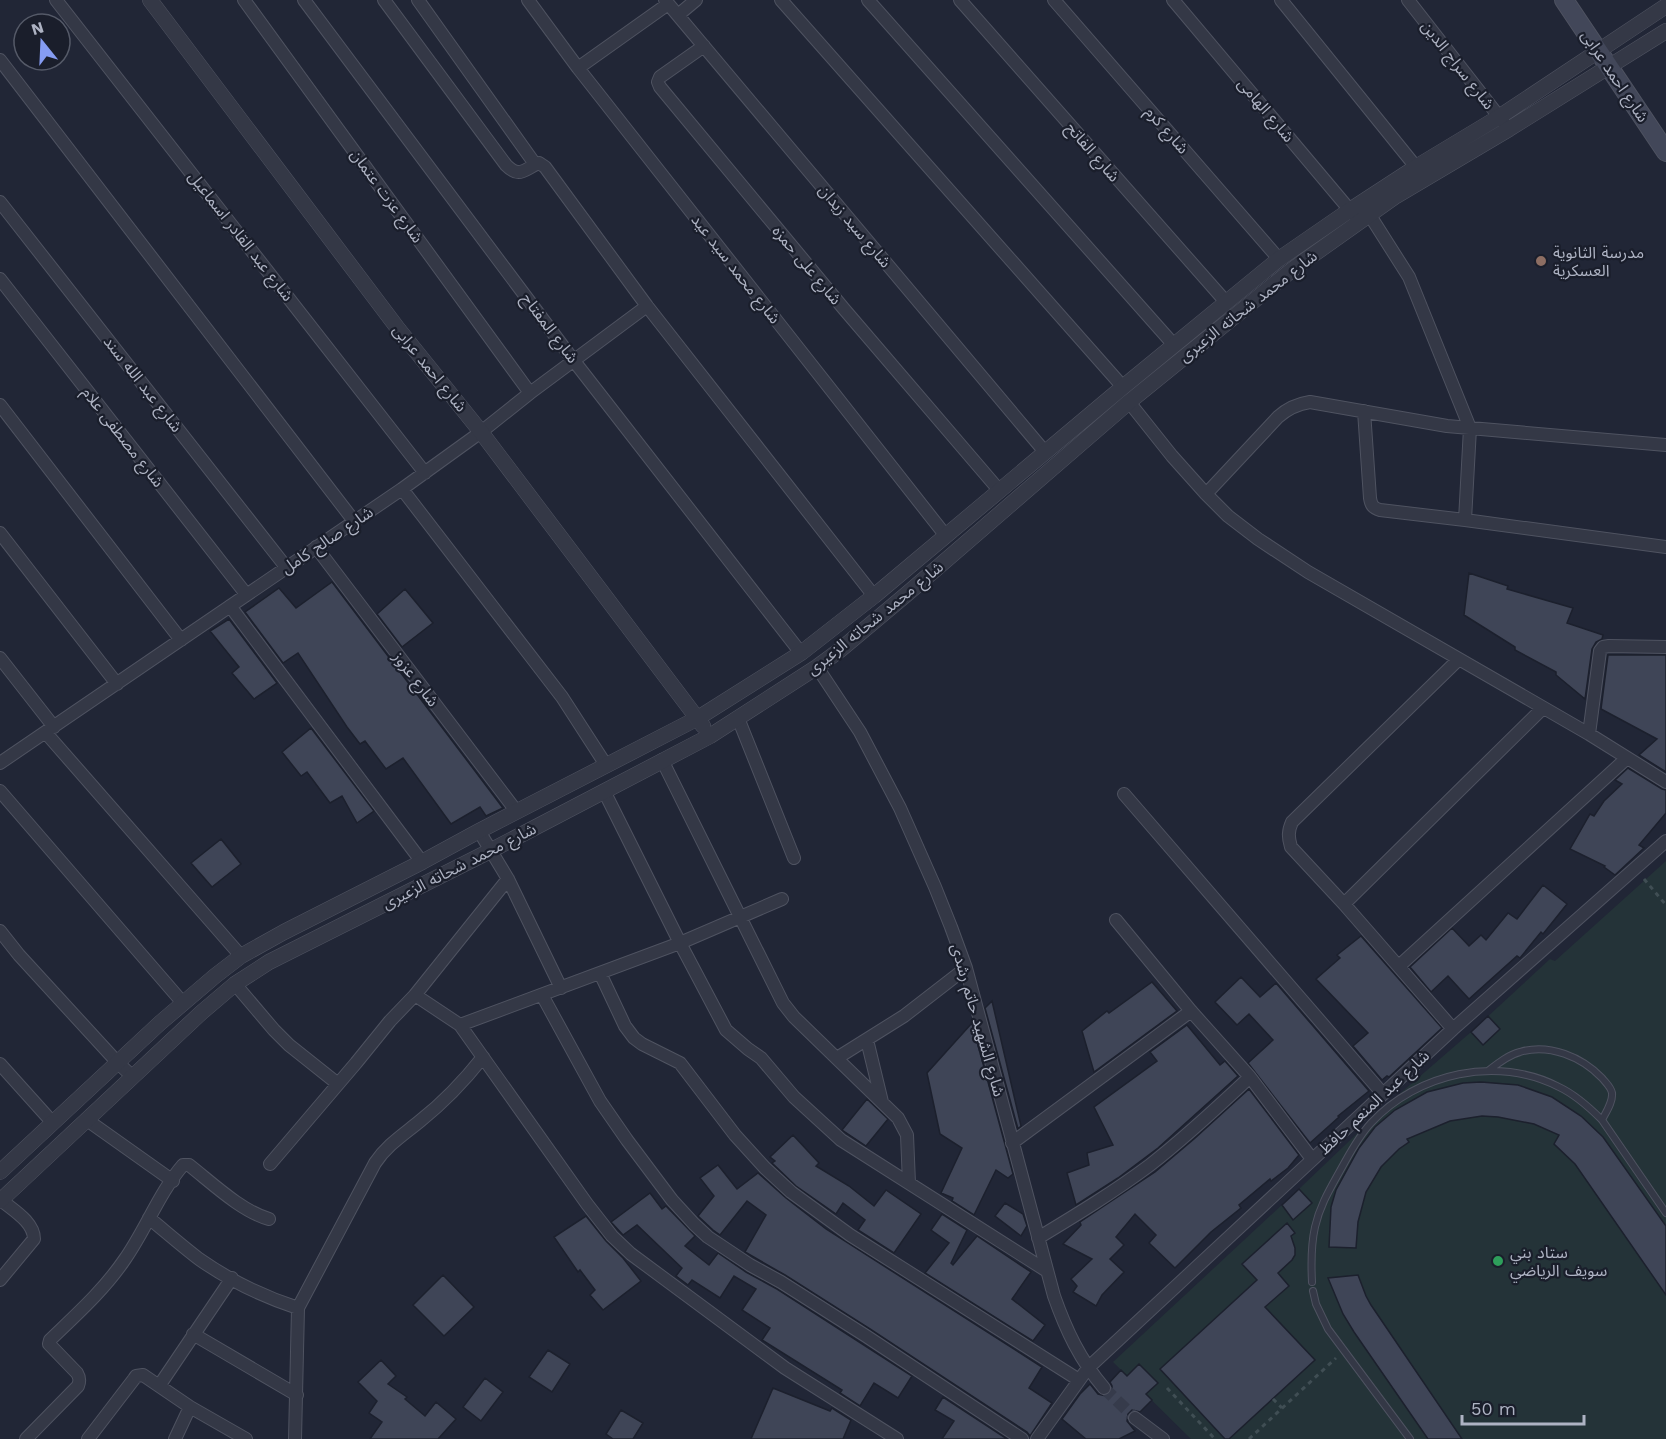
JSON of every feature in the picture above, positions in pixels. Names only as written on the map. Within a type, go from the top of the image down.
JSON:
[{"type":"main road","name":"شارع احمد عرابى","points":[[1564,0],[1666,153]]},
{"type":"street","name":"شارع عبد القادر اسماعيل","points":[[56,0],[425,473]]},
{"type":"street","name":"شارع احمد عرابى","points":[[150,0],[399,330],[481,432],[710,736]]},
{"type":"street","name":"شارع عزت عتمان","points":[[244,0],[530,393]]},
{"type":"street","name":"شارع المفتاح","points":[[304,0],[574,361],[801,653]]},
{"type":"street","points":[[384,0],[506,165],[516,173],[521,173],[535,164],[545,167],[646,306],[873,600],[880,604],[879,617]]},
{"type":"street","points":[[418,0],[535,164]]},
{"type":"street","name":"شارع محمد سيد عيد","points":[[528,0],[578,68],[946,536]]},
{"type":"street","points":[[678,15],[696,0]]},
{"type":"street","points":[[781,0],[1123,387]]},
{"type":"street","points":[[868,0],[1174,345]]},
{"type":"street","name":"شارع الفاتح","points":[[960,0],[1226,302]]},
{"type":"street","name":"شارع كرم","points":[[1054,0],[1279,259]]},
{"type":"street","name":"شارع الهامى","points":[[1173,0],[1359,215],[1409,277],[1470,428]]},
{"type":"street","points":[[1281,0],[1416,167]]},
{"type":"street","name":"شارع سراج الدين","points":[[1408,0],[1504,123]]},
{"type":"street","points":[[578,68],[667,2]]},
{"type":"street","name":"شارع سيد زيدان","points":[[667,2],[1045,452]]},
{"type":"street","name":"شارع محمد شحاته الزعيرى","points":[[0,1172],[183,1003],[241,956],[698,718],[801,653],[872,598],[1279,259],[1431,174],[1504,123],[1598,51],[1666,6]]},
{"type":"street","name":"شارع محمد شحاته الزعيرى","points":[[1,1200],[202,1012],[235,984],[280,956],[492,850],[710,736],[817,667],[908,593],[1129,402],[1416,167],[1608,68],[1666,31]]},
{"type":"street","name":"شارع على حمزه","points":[[704,46],[660,77],[658,82],[660,87],[844,309],[999,490]]},
{"type":"street","points":[[0,60],[354,521]]},
{"type":"street","name":"شارع عبد الله سند","points":[[0,202],[286,567]]},
{"type":"street","name":"شارع مصطفى علام","points":[[0,279],[246,594]]},
{"type":"street","name":"شارع صالح كامل","points":[[0,763],[425,473],[646,306]]},
{"type":"street","points":[[1129,402],[1206,494],[1228,516],[1258,539],[1308,572],[1665,779]]},
{"type":"street","points":[[1206,494],[1287,409],[1310,402],[1423,423],[1666,445]]},
{"type":"street","points":[[0,405],[181,640]]},
{"type":"street","points":[[1364,411],[1370,498],[1374,508],[1666,547]]},
{"type":"street","points":[[1465,520],[1470,428]]},
{"type":"street","points":[[402,489],[562,697],[606,765]]},
{"type":"street","points":[[0,533],[117,684]]},
{"type":"street","name":"شارع عزوز","points":[[316,547],[517,812]]},
{"type":"street","points":[[896,578],[893,586],[895,590],[899,593],[908,593]]},
{"type":"street","points":[[230,606],[422,862]]},
{"type":"street","points":[[1589,734],[1599,657],[1604,647],[1666,647]]},
{"type":"street","points":[[0,658],[50,730],[241,956]]},
{"type":"street","points":[[1453,1029],[1292,847],[1288,838],[1292,822],[1459,659]]},
{"type":"street","name":"شارع الشهيد حاتم رشدى","points":[[817,667],[860,732],[900,808],[935,887],[966,968],[1062,1321],[1088,1368],[1104,1388]]},
{"type":"street","points":[[1344,904],[1543,708]]},
{"type":"street","points":[[738,718],[794,858]]},
{"type":"street","points":[[1399,966],[1628,758]]},
{"type":"street","points":[[662,760],[783,1003],[794,1017],[898,1118],[907,1135],[909,1183]]},
{"type":"street","points":[[0,791],[183,1003]]},
{"type":"street","points":[[604,791],[726,1030],[761,1058],[794,1097],[841,1140],[1047,1271]]},
{"type":"street","points":[[1124,794],[1383,1094]]},
{"type":"street","points":[[479,831],[508,879],[561,988]]},
{"type":"street","name":"شارع عبد المنعم حافظ","points":[[1037,1439],[1088,1368],[1453,1029],[1666,841]]},
{"type":"street","points":[[270,1164],[390,1021],[415,995],[508,879]]},
{"type":"street","points":[[460,1025],[680,943],[782,899]]},
{"type":"street","points":[[1116,921],[1250,1077],[1312,1159]]},
{"type":"street","points":[[0,931],[19,955],[133,1077]]},
{"type":"street","points":[[837,1058],[904,1016],[966,968]]},
{"type":"street","points":[[600,973],[625,1026],[634,1038],[680,1063],[735,1135],[790,1192],[850,1236],[1079,1380]]},
{"type":"street","points":[[235,984],[289,1045],[338,1084]]},
{"type":"street","points":[[415,995],[460,1025],[587,1204],[612,1236],[631,1254],[785,1368],[897,1439]]},
{"type":"street","points":[[542,995],[600,1101],[672,1200],[693,1224],[750,1265],[866,1336],[1022,1439]]},
{"type":"street","points":[[1012,1143],[1191,1011]]},
{"type":"street","points":[[867,1040],[882,1102]]},
{"type":"street","points":[[296,1439],[298,1308],[384,1150],[448,1097],[483,1057]]},
{"type":"street","points":[[0,1064],[53,1123]]},
{"type":"street","points":[[1038,1238],[1095,1203],[1150,1165],[1202,1123],[1250,1077]]},
{"type":"street","points":[[87,1120],[172,1180]]},
{"type":"street","points":[[26,1439],[80,1382],[77,1373],[49,1344],[50,1340],[110,1281],[183,1165],[189,1165],[249,1210],[260,1217],[269,1219]]},
{"type":"street","points":[[0,1280],[34,1239],[30,1225],[1,1200]]},
{"type":"street","points":[[149,1218],[199,1259],[276,1301],[298,1308]]},
{"type":"street","points":[[159,1386],[232,1278]]},
{"type":"street","points":[[194,1334],[297,1395]]},
{"type":"street","points":[[88,1439],[136,1376],[143,1375],[190,1407],[246,1439]]},
{"type":"street","points":[[176,1439],[190,1407]]},
{"type":"street","points":[[1134,1418],[1163,1439]]},
{"type":"lane","points":[[1488,1071],[1499,1062],[1521,1051],[1544,1050],[1567,1054],[1596,1072],[1611,1090],[1612,1099],[1602,1120]]},
{"type":"lane","points":[[1312,1282],[1312,1246],[1320,1210],[1348,1154],[1384,1110],[1415,1089],[1450,1076],[1488,1071],[1524,1074],[1558,1086],[1589,1107],[1602,1120],[1666,1213]]},
{"type":"lane","points":[[1313,1290],[1328,1329],[1410,1439]]},
{"type":"path","points":[[1634,869],[1666,904]]},
{"type":"path","points":[[1249,1439],[1344,1350]]},
{"type":"path","points":[[1167,1388],[1215,1439]]},
{"type":"path","points":[[1273,1399],[1282,1408]]},
{"type":"shaded area","points":[[1666,861],[1666,1439],[1191,1439],[1113,1362],[1388,1104],[1550,959],[1555,961]]},
{"type":"building","points":[[1469,573],[1508,586],[1507,589],[1573,608],[1567,623],[1603,635],[1592,649],[1585,699],[1556,675],[1556,672],[1515,650],[1515,647],[1464,615]]},
{"type":"building","points":[[332,582],[503,808],[486,816],[480,807],[451,824],[403,758],[386,769],[365,741],[360,744],[347,727],[298,653],[283,663],[245,612],[279,588],[296,608]]},
{"type":"building","points":[[405,589],[433,623],[402,647],[377,614]]},
{"type":"building","points":[[229,619],[277,683],[254,699],[232,673],[239,667],[210,631]]},
{"type":"building","points":[[1608,655],[1666,655],[1666,772],[1639,755],[1657,739],[1601,709]]},
{"type":"building","points":[[311,728],[374,811],[357,823],[342,796],[330,803],[307,772],[301,776],[282,752]]},
{"type":"building","points":[[1628,768],[1666,790],[1666,813],[1639,845],[1644,848],[1615,875],[1605,866],[1570,849],[1590,814],[1594,816],[1604,801],[1622,784],[1615,780]]},
{"type":"building","points":[[221,839],[241,864],[212,887],[191,863]]},
{"type":"building","points":[[1543,885],[1567,904],[1520,958],[1517,956],[1469,999],[1448,976],[1431,992],[1410,967],[1452,928],[1469,946],[1481,935],[1486,940],[1508,913],[1517,919]]},
{"type":"building","points":[[1361,936],[1442,1028],[1389,1077],[1382,1080],[1353,1046],[1368,1033],[1316,979],[1340,958],[1337,955]]},
{"type":"building","points":[[1241,977],[1260,997],[1276,983],[1369,1091],[1310,1143],[1248,1063],[1273,1040],[1249,1014],[1237,1025],[1215,1002]]},
{"type":"building","points":[[1152,982],[1177,1011],[1094,1072],[1082,1031],[1107,1011],[1109,1013]]},
{"type":"building","points":[[992,1001],[1021,1126],[1018,1129],[985,1008]]},
{"type":"building","points":[[1488,1016],[1500,1029],[1483,1045],[1471,1032]]},
{"type":"building","points":[[972,1023],[1013,1174],[1008,1178],[996,1170],[974,1215],[952,1201],[953,1198],[941,1193],[962,1148],[940,1134],[927,1073]]},
{"type":"building","points":[[1187,1025],[1220,1065],[1225,1061],[1238,1076],[1158,1148],[1118,1178],[1076,1205],[1067,1173],[1089,1165],[1087,1153],[1113,1145],[1094,1107],[1157,1061],[1150,1052]]},
{"type":"building","points":[[1463,1083],[1518,1085],[1552,1097],[1581,1116],[1603,1137],[1666,1226],[1666,1295],[1575,1164],[1554,1144],[1559,1135],[1534,1124],[1498,1117],[1482,1116],[1450,1121],[1407,1139],[1409,1142],[1381,1167],[1366,1192],[1358,1222],[1356,1248],[1329,1247],[1331,1207],[1336,1190],[1359,1148],[1375,1127],[1395,1110],[1427,1092]]},
{"type":"building","points":[[1249,1089],[1299,1155],[1288,1168],[1271,1181],[1270,1179],[1239,1205],[1241,1208],[1211,1232],[1175,1268],[1149,1243],[1156,1235],[1135,1214],[1116,1237],[1124,1245],[1110,1259],[1124,1272],[1102,1295],[1096,1306],[1073,1292],[1077,1286],[1071,1279],[1092,1259],[1063,1244],[1081,1225],[1080,1222],[1155,1172]]},
{"type":"building","points":[[867,1099],[888,1119],[866,1146],[842,1130]]},
{"type":"building","points":[[793,1135],[819,1163],[816,1166],[849,1186],[874,1206],[886,1190],[921,1214],[894,1253],[858,1230],[865,1220],[843,1203],[836,1214],[796,1186],[772,1163],[775,1161],[770,1157]]},
{"type":"building","points":[[718,1165],[737,1189],[758,1173],[826,1229],[1042,1367],[1029,1388],[1052,1403],[1030,1436],[870,1329],[745,1252],[766,1215],[747,1201],[720,1235],[713,1230],[698,1216],[714,1196],[700,1178]]},
{"type":"building","points":[[1299,1189],[1312,1203],[1293,1220],[1282,1205]]},
{"type":"building","points":[[650,1193],[662,1209],[666,1206],[695,1236],[685,1246],[709,1265],[718,1253],[912,1376],[898,1398],[874,1383],[860,1406],[840,1393],[842,1390],[762,1340],[770,1328],[742,1310],[756,1289],[734,1276],[720,1298],[692,1280],[688,1285],[676,1276],[682,1268],[637,1225],[623,1235],[611,1222]]},
{"type":"building","points":[[1005,1203],[1023,1214],[1027,1226],[1021,1236],[995,1216]]},
{"type":"building","points":[[942,1214],[967,1230],[951,1263],[953,1265],[977,1236],[1031,1272],[1012,1299],[1045,1325],[1033,1341],[925,1273],[949,1243],[931,1230]]},
{"type":"building","points":[[586,1216],[641,1281],[603,1310],[590,1295],[595,1290],[580,1270],[578,1272],[554,1237]]},
{"type":"building","points":[[1287,1223],[1295,1233],[1291,1236],[1295,1255],[1278,1273],[1289,1286],[1265,1307],[1315,1360],[1229,1439],[1225,1439],[1160,1369],[1257,1280],[1242,1264]]},
{"type":"building","points":[[443,1275],[474,1307],[444,1336],[413,1305]]},
{"type":"building","points":[[1358,1275],[1371,1305],[1462,1439],[1428,1439],[1354,1332],[1343,1314],[1328,1278]]},
{"type":"building","points":[[548,1350],[570,1364],[552,1392],[529,1377]]},
{"type":"building","points":[[381,1360],[396,1376],[388,1384],[407,1397],[405,1399],[425,1416],[436,1402],[456,1419],[438,1439],[370,1439],[382,1422],[369,1413],[377,1401],[358,1382]]},
{"type":"building","points":[[1139,1364],[1158,1383],[1146,1394],[1152,1400],[1140,1412],[1132,1410],[1128,1414],[1127,1421],[1135,1431],[1119,1439],[1086,1439],[1062,1419],[1090,1384],[1098,1394],[1106,1396],[1112,1390],[1110,1382],[1121,1370],[1127,1376]]},
{"type":"building","points":[[485,1378],[503,1392],[481,1421],[463,1407]]},
{"type":"building","points":[[773,1388],[830,1411],[832,1408],[851,1420],[843,1439],[751,1439]]},
{"type":"building","points":[[943,1397],[1007,1439],[942,1439],[954,1421],[935,1410]]},
{"type":"building","points":[[621,1410],[643,1423],[633,1439],[613,1439],[606,1434]]},
{"type":"tunnel","points":[[1104,1388],[1135,1418]]},
{"type":"place","name":"مدرسة الثانوية العسكرية","points":[[1541,261]]},
{"type":"place","name":"ستاد بني سويف الرياضي","points":[[1498,1261]]}]
